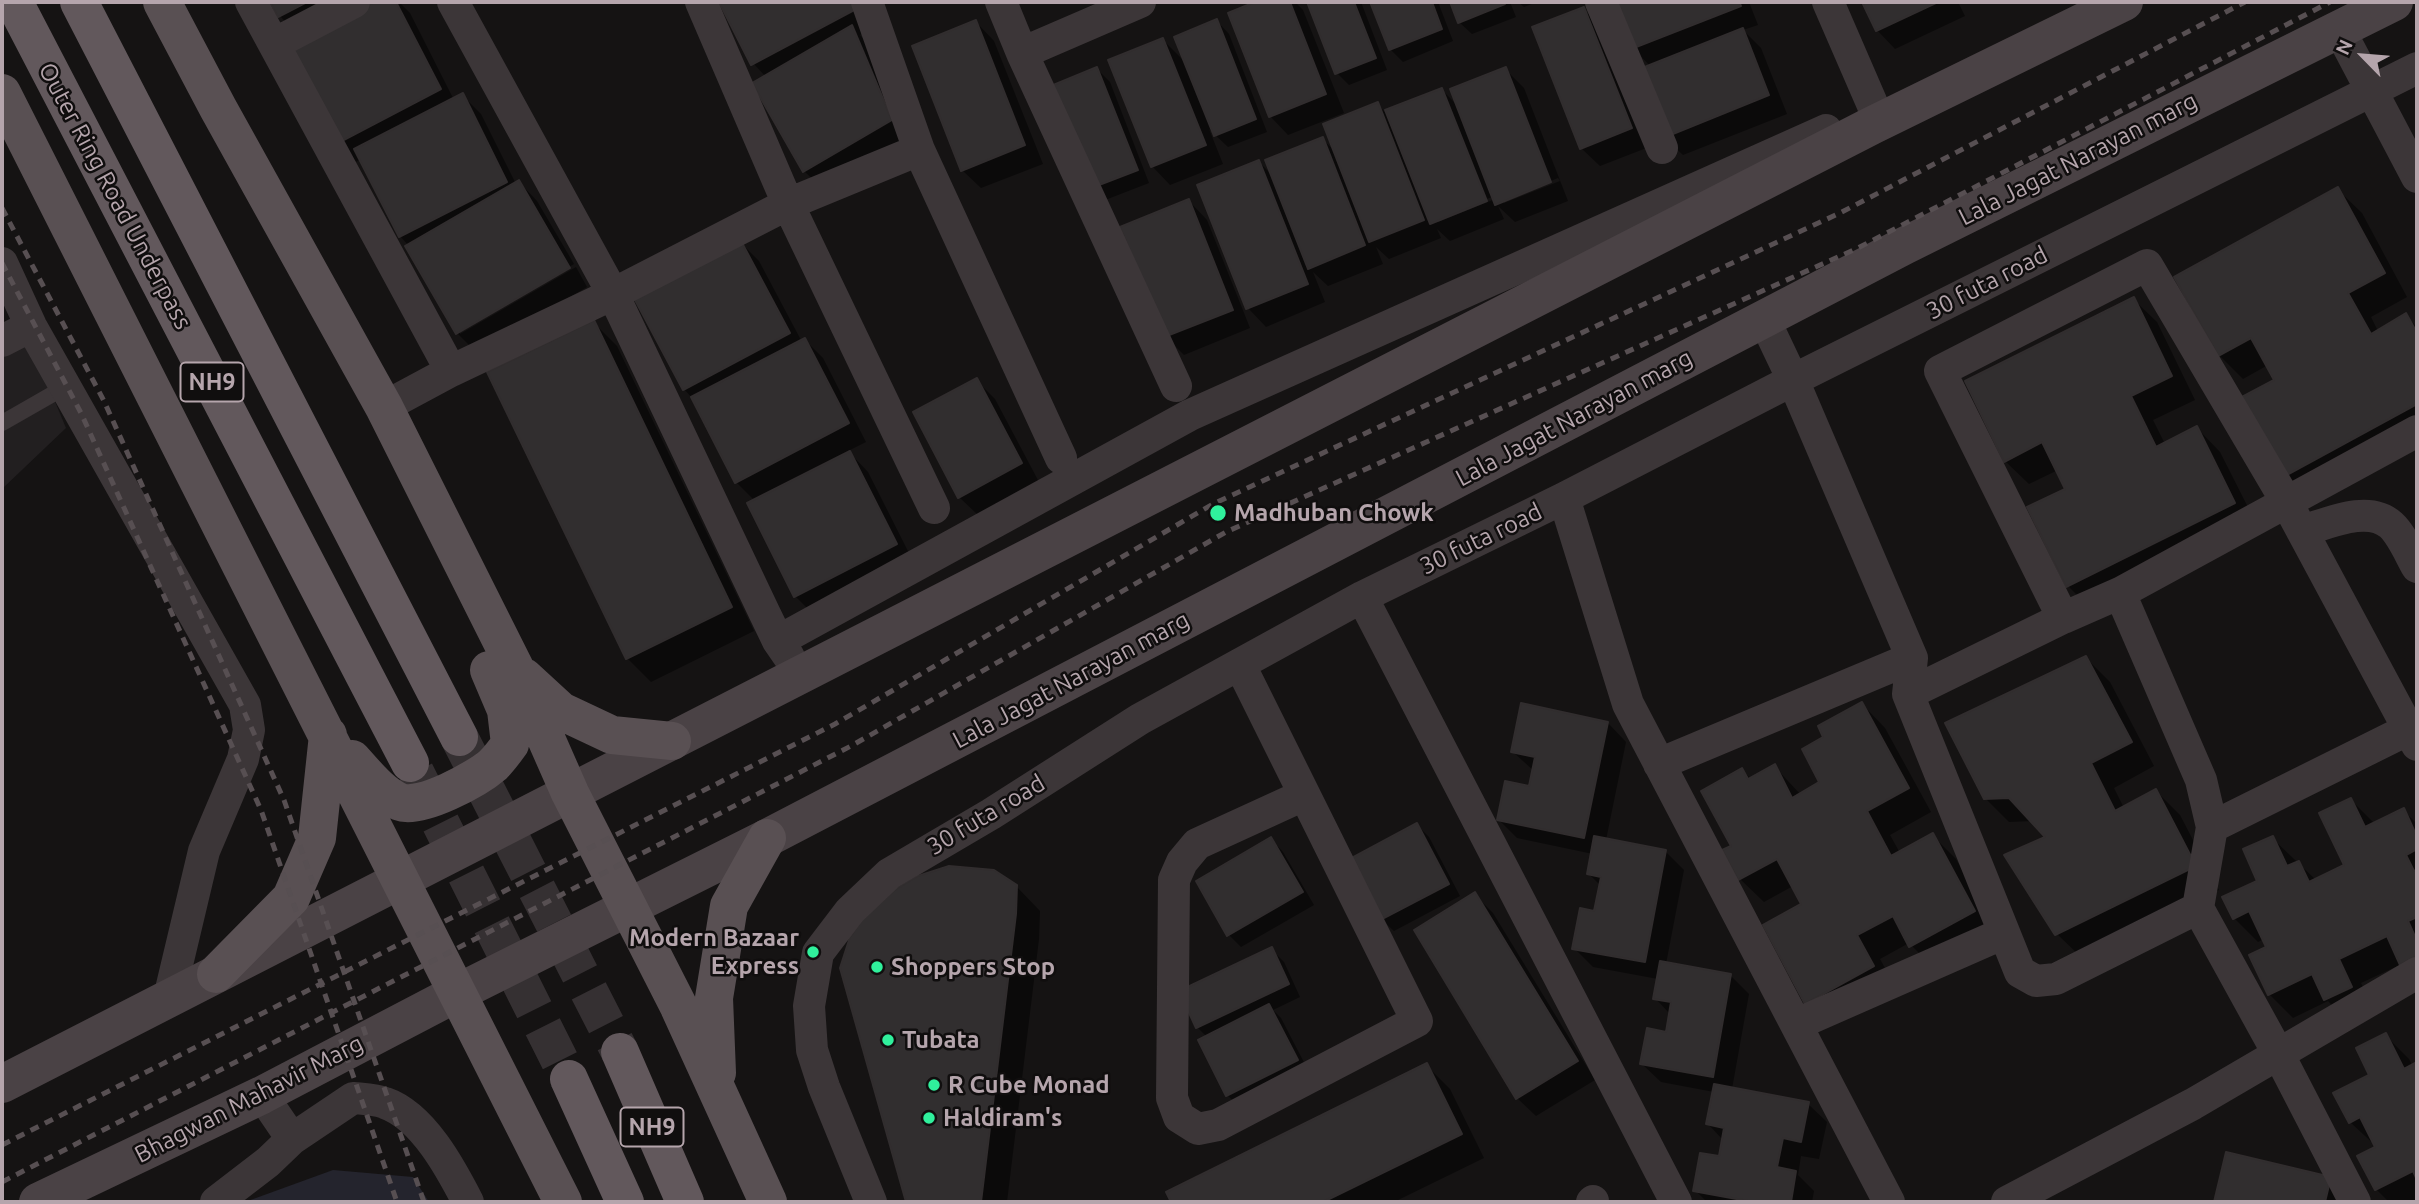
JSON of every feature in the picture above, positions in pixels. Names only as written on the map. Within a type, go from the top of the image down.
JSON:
[{"type":"highway","name":"Outer Ring Road Underpass","points":[[14,2],[410,763]]},
{"type":"highway","name":"NH9","points":[[79,2],[459,737]]},
{"type":"highway","name":"NH9","points":[[620,1052],[685,1202]]},
{"type":"highway","points":[[569,1079],[625,1202]]},
{"type":"main road","points":[[162,2],[384,407],[514,668],[570,793],[679,1007],[768,1202]]},
{"type":"main road","points":[[2,1084],[672,741],[1873,117],[2124,2]]},
{"type":"main road","name":"Lala Jagat Narayan marg","points":[[457,993],[767,838],[1917,240],[2394,2]]},
{"type":"main road","points":[[2,93],[564,1202]]},
{"type":"main road","points":[[218,108],[251,206],[323,341],[389,475],[467,616],[506,710],[510,744],[493,765],[444,794],[414,804],[402,803],[390,797],[328,734]]},
{"type":"main road","points":[[514,668],[561,711],[612,735],[672,741]]},
{"type":"main road","points":[[216,974],[291,898],[317,838],[328,734]]},
{"type":"main road","points":[[718,1091],[714,998],[729,906],[767,838]]},
{"type":"main road","name":"Bhagwan Mahavir Marg","points":[[38,1202],[262,1096],[457,993]]},
{"type":"street","points":[[251,2],[451,372]]},
{"type":"street","points":[[274,44],[354,2]]},
{"type":"street","points":[[453,2],[613,294],[778,641],[801,674]]},
{"type":"street","points":[[701,2],[788,204],[934,508]]},
{"type":"street","points":[[867,2],[919,150],[1061,458]]},
{"type":"street","points":[[1001,2],[1176,386]]},
{"type":"street","points":[[1022,53],[1140,2]]},
{"type":"street","points":[[1601,2],[1662,148]]},
{"type":"street","points":[[1828,2],[1873,117]]},
{"type":"street","points":[[778,641],[1190,415],[1873,117],[2086,2]]},
{"type":"street","points":[[2339,29],[2417,177]]},
{"type":"street","name":"30 futa road","points":[[871,1202],[824,1087],[812,1050],[809,1006],[818,953],[850,911],[889,874],[991,814],[1140,719],[1362,597],[2417,68]]},
{"type":"street","points":[[384,407],[788,204],[919,150]]},
{"type":"street","points":[[2,263],[31,326],[245,705],[249,730],[243,759],[204,851],[169,998]]},
{"type":"street","points":[[2063,618],[1940,371],[2147,265],[2286,501],[2414,733],[2213,827]]},
{"type":"street","points":[[1764,319],[1793,380],[1912,658],[1908,694],[2020,972],[2036,981],[2056,979],[2198,908]]},
{"type":"street","points":[[2,341],[31,326]]},
{"type":"street","points":[[1908,694],[2120,593],[2417,431]]},
{"type":"street","points":[[1564,498],[1628,704],[1889,1202]]},
{"type":"street","points":[[2302,531],[2361,516],[2377,518],[2392,526],[2417,567]]},
{"type":"street","points":[[2120,593],[2201,780],[2213,827],[2198,908],[2279,1055],[2355,1202]]},
{"type":"street","points":[[1362,597],[1676,1202]]},
{"type":"street","points":[[1659,764],[1912,658]]},
{"type":"street","points":[[1240,665],[1418,1021],[1218,1125],[1198,1129],[1179,1117],[1172,1098],[1174,880],[1182,863],[1197,844],[1304,795]]},
{"type":"street","points":[[1797,1024],[2004,933]]},
{"type":"street","points":[[2007,1202],[2193,1104],[2417,973]]},
{"type":"street","points":[[262,1096],[292,1139]]},
{"type":"street","points":[[216,1202],[268,1162],[292,1139],[353,1098],[385,1103],[417,1125],[435,1146],[468,1202]]},
{"type":"lane","points":[[2,423],[65,387]]},
{"type":"shaded area","points":[[29,339],[66,428],[2,489],[2,352]]},
{"type":"shaded area","points":[[333,1170],[413,1177],[429,1202],[245,1202]]},
{"type":"building","points":[[270,2],[307,2],[278,17]]},
{"type":"building","points":[[374,2],[396,2],[441,89],[336,144],[286,47]]},
{"type":"building","points":[[719,2],[855,2],[858,8],[751,65]]},
{"type":"building","points":[[1255,2],[1290,2],[1326,94],[1269,117],[1228,13]]},
{"type":"building","points":[[1307,2],[1354,2],[1376,58],[1335,74]]},
{"type":"building","points":[[1370,2],[1432,2],[1442,29],[1389,50]]},
{"type":"building","points":[[1450,2],[1504,2],[1505,4],[1458,23]]},
{"type":"building","points":[[1613,2],[1739,2],[1741,6],[1631,49]]},
{"type":"building","points":[[1862,2],[1938,2],[1876,31]]},
{"type":"building","points":[[1584,7],[1632,128],[1580,149],[1532,27]]},
{"type":"building","points":[[1217,19],[1256,119],[1214,136],[1174,37]]},
{"type":"building","points":[[976,20],[1025,145],[961,171],[912,46]]},
{"type":"building","points":[[852,25],[892,120],[803,172],[752,83]]},
{"type":"building","points":[[1743,28],[1769,95],[1663,138],[1637,70]]},
{"type":"building","points":[[1163,38],[1206,145],[1151,167],[1108,60]]},
{"type":"building","points":[[1097,67],[1138,170],[1086,190],[1046,88]]},
{"type":"building","points":[[1506,67],[1551,182],[1495,205],[1450,89]]},
{"type":"building","points":[[1442,88],[1487,201],[1430,224],[1385,110]]},
{"type":"building","points":[[463,93],[507,182],[399,237],[354,149]]},
{"type":"building","points":[[1378,102],[1424,220],[1369,242],[1323,124]]},
{"type":"building","points":[[1323,137],[1365,245],[1308,269],[1265,160]]},
{"type":"building","points":[[1259,160],[1308,284],[1246,309],[1197,185]]},
{"type":"building","points":[[519,180],[570,268],[456,334],[405,246]]},
{"type":"building","points":[[2338,187],[2385,273],[2348,293],[2371,334],[2406,313],[2417,333],[2417,404],[2283,477],[2240,398],[2274,380],[2251,338],[2218,356],[2174,277]]},
{"type":"building","points":[[1189,199],[1233,310],[1164,337],[1120,227]]},
{"type":"building","points":[[741,241],[790,333],[683,390],[634,298]]},
{"type":"building","points":[[2134,297],[2172,376],[2131,396],[2156,447],[2197,426],[2235,503],[2066,587],[2027,507],[2065,489],[2042,442],[2004,462],[1965,381]]},
{"type":"building","points":[[594,320],[732,607],[626,659],[487,372]]},
{"type":"building","points":[[805,338],[849,423],[735,483],[691,397]]},
{"type":"building","points":[[977,378],[1022,463],[958,498],[913,412]]},
{"type":"building","points":[[850,451],[897,544],[794,597],[747,503]]},
{"type":"building","points":[[2086,656],[2132,742],[2091,763],[2115,811],[2156,789],[2196,866],[2055,935],[2004,855],[2045,837],[2009,798],[1984,799],[1945,723]]},
{"type":"building","points":[[1862,702],[1909,788],[1867,811],[1891,856],[1933,833],[1975,911],[1909,947],[1893,916],[1857,935],[1874,966],[1805,1004],[1763,925],[1801,904],[1777,859],[1738,880],[1722,850],[1731,846],[1701,791],[1742,768],[1748,779],[1775,764],[1792,798],[1819,782],[1802,749],[1823,737],[1818,726]]},
{"type":"building","points":[[1521,703],[1608,722],[1584,838],[1497,820],[1505,781],[1529,786],[1535,757],[1511,752]]},
{"type":"building","points":[[2351,798],[2365,827],[2404,808],[2417,837],[2417,849],[2406,855],[2414,871],[2417,870],[2417,917],[2408,921],[2417,941],[2417,956],[2400,965],[2387,936],[2339,959],[2352,987],[2324,1000],[2312,974],[2268,995],[2249,955],[2266,947],[2249,911],[2233,919],[2222,897],[2257,881],[2243,849],[2273,836],[2287,866],[2299,861],[2309,882],[2344,865],[2319,813]]},
{"type":"building","points":[[1417,823],[1449,884],[1380,920],[1348,860]]},
{"type":"building","points":[[1594,836],[1666,850],[1645,962],[1572,949],[1580,908],[1594,911],[1601,877],[1587,874]]},
{"type":"building","points":[[1271,837],[1303,892],[1227,936],[1196,881]]},
{"type":"building","name":"R Cube Monad","points":[[949,866],[994,870],[1017,885],[1016,914],[981,1202],[906,1202],[840,968],[850,937],[865,915],[896,889],[918,876]]},
{"type":"building","points":[[1475,892],[1578,1061],[1516,1099],[1414,930]]},
{"type":"building","points":[[1272,947],[1289,984],[1196,1028],[1179,991]]},
{"type":"building","points":[[1660,961],[1731,974],[1713,1077],[1640,1064],[1647,1028],[1666,1032],[1671,1002],[1653,999]]},
{"type":"building","points":[[1269,1004],[1298,1060],[1226,1096],[1198,1040]]},
{"type":"building","points":[[2386,1033],[2404,1069],[2417,1062],[2417,1180],[2413,1171],[2375,1190],[2357,1156],[2375,1147],[2360,1117],[2349,1123],[2333,1093],[2369,1075],[2356,1048]]},
{"type":"building","points":[[1427,1063],[1462,1134],[1323,1202],[1171,1202],[1166,1192]]},
{"type":"building","points":[[1714,1084],[1809,1102],[1801,1142],[1783,1138],[1777,1167],[1796,1171],[1791,1202],[1753,1202],[1693,1191],[1700,1153],[1719,1156],[1724,1128],[1706,1124]]},
{"type":"building","points":[[2226,1152],[2331,1177],[2325,1202],[2214,1202]]},
{"type":"tunnel","points":[[459,737],[620,1052]]},
{"type":"tunnel","points":[[415,772],[569,1079]]},
{"type":"railway","points":[[2,1145],[835,724],[1213,504],[1840,213],[2245,2]]},
{"type":"railway","points":[[2,1182],[851,746],[1226,532],[1858,248],[2330,2]]},
{"type":"railway","points":[[2,208],[104,401],[284,800],[424,1202]]},
{"type":"railway","points":[[2,263],[81,413],[261,810],[397,1202]]},
{"type":"place","name":"Madhuban Chowk","points":[[1218,513]]},
{"type":"place","name":"Modern Bazaar Express","points":[[813,952]]},
{"type":"place","name":"Shoppers Stop","points":[[877,967]]},
{"type":"place","name":"Tubata","points":[[888,1040]]},
{"type":"place","name":"R Cube Monad","points":[[934,1085]]},
{"type":"place","name":"Haldiram's","points":[[929,1118]]}]
